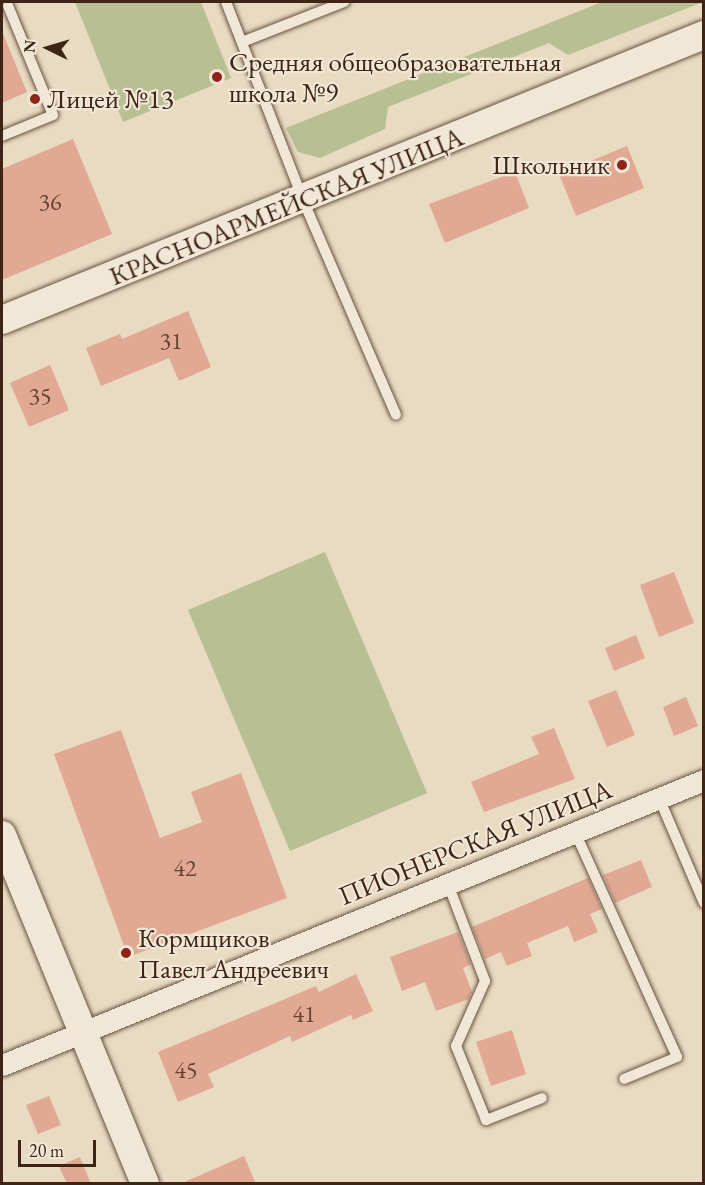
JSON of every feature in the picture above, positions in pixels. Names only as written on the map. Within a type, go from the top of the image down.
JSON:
[{"type":"street","name":"КРАСНОАРМЕЙСКАЯ УЛИЦА","points":[[2,320],[704,36]]},
{"type":"street","name":"ПИОНЕРСКАЯ УЛИЦА","points":[[2,1065],[704,780]]},
{"type":"street","points":[[2,835],[145,1184]]},
{"type":"lane","points":[[226,2],[303,200],[396,415]]},
{"type":"lane","points":[[242,42],[344,2]]},
{"type":"lane","points":[[2,136],[53,115],[8,6]]},
{"type":"lane","points":[[659,798],[704,903]]},
{"type":"lane","points":[[575,832],[677,1057],[624,1079]]},
{"type":"lane","points":[[448,884],[485,981],[456,1046],[486,1120],[542,1098]]},
{"type":"green space","points":[[75,2],[201,2],[231,78],[123,122]]},
{"type":"green space","points":[[602,2],[703,2],[568,55],[549,43],[388,107],[385,129],[320,158],[298,152],[286,128]]},
{"type":"green space","points":[[325,552],[427,793],[290,851],[188,610]]},
{"type":"building","points":[[2,31],[27,92],[2,103]]},
{"type":"building","points":[[73,139],[112,234],[2,280],[2,169]]},
{"type":"building","points":[[627,146],[644,188],[576,216],[559,174]]},
{"type":"building","points":[[515,172],[529,208],[445,243],[429,204]]},
{"type":"building","points":[[188,311],[211,367],[179,381],[169,358],[101,386],[86,348],[120,334],[122,339]]},
{"type":"building","points":[[50,365],[69,410],[29,427],[10,383]]},
{"type":"building","points":[[674,572],[694,623],[659,637],[640,585]]},
{"type":"building","points":[[636,635],[645,658],[614,671],[605,648]]},
{"type":"building","points":[[616,690],[635,735],[607,747],[588,701]]},
{"type":"building","points":[[686,697],[698,726],[674,736],[663,707]]},
{"type":"building","points":[[554,728],[575,779],[484,812],[471,782],[539,754],[531,737]]},
{"type":"building","points":[[121,730],[160,838],[202,822],[191,792],[241,773],[287,898],[128,957],[54,754]]},
{"type":"building","points":[[641,860],[652,887],[615,903],[603,875]]},
{"type":"building","points":[[588,878],[602,909],[590,914],[598,932],[574,942],[568,926],[527,943],[532,956],[507,966],[501,952],[485,959],[472,927]]},
{"type":"building","points":[[458,932],[471,964],[463,968],[472,992],[469,999],[436,1011],[425,982],[402,991],[390,957]]},
{"type":"building","points":[[356,974],[373,1011],[353,1020],[351,1015],[292,1042],[290,1036],[208,1074],[214,1087],[178,1102],[158,1052],[316,986],[319,992]]},
{"type":"building","points":[[512,1030],[526,1074],[491,1086],[476,1042]]},
{"type":"building","points":[[49,1096],[61,1125],[38,1134],[26,1105]]},
{"type":"building","points":[[244,1156],[256,1184],[180,1184]]},
{"type":"building","points":[[80,1157],[91,1184],[67,1184],[59,1166]]},
{"type":"place","name":"Средняя общеобразовательная школа №9","points":[[217,77]]},
{"type":"place","name":"Лицей №13","points":[[35,99]]},
{"type":"place","name":"Школьник","points":[[622,165]]},
{"type":"place","name":"Кормщиков Павел Андреевич","points":[[126,953]]}]
